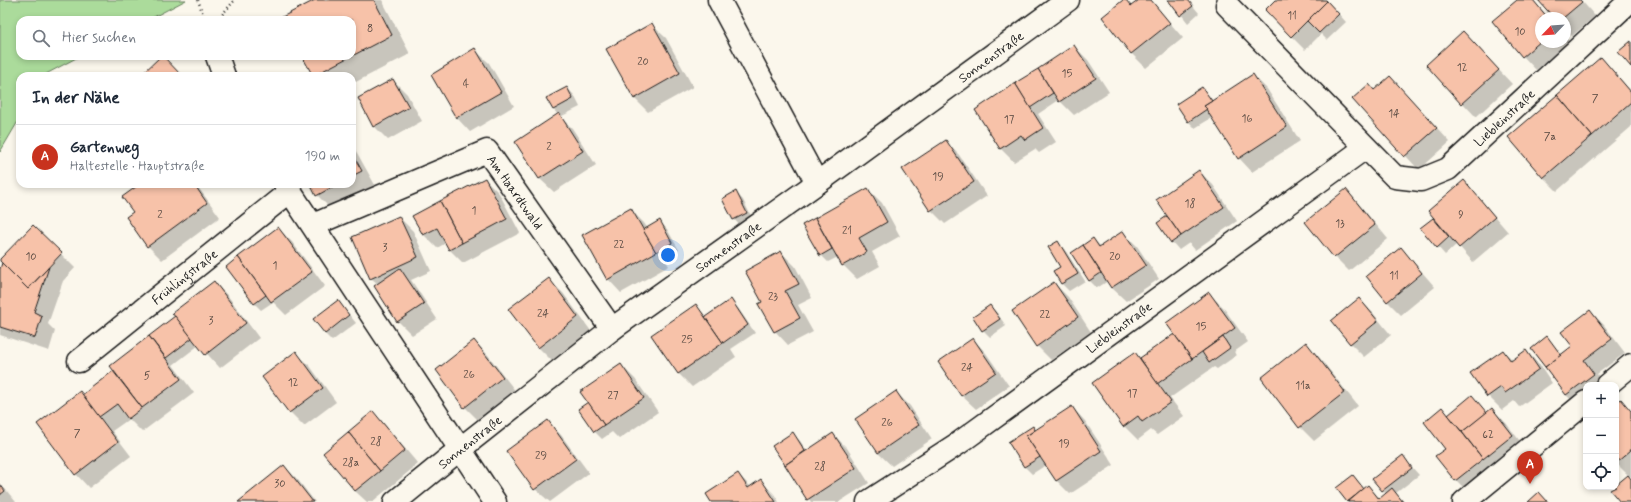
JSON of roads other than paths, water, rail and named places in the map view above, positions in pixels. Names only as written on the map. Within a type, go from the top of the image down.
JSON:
[{"type":"street","points":[[719,0],[817,183]]},
{"type":"street","name":"Sonnenstraße","points":[[395,502],[612,329],[817,183],[1068,0]]},
{"type":"street","name":"Liebleinstraße","points":[[1227,2],[1365,148],[1395,177],[1421,180],[1448,169],[1631,0]]},
{"type":"street","points":[[218,60],[223,72]]},
{"type":"street","name":"Liebleinstraße","points":[[868,502],[959,443],[1365,148]]},
{"type":"street","name":"Am Haardtwald","points":[[313,225],[488,151],[612,329]]},
{"type":"street","points":[[287,188],[313,225],[494,502]]},
{"type":"street","name":"Frühlingstraße","points":[[79,361],[287,188]]},
{"type":"street","points":[[1611,382],[1631,365]]},
{"type":"street","points":[[1464,502],[1583,404]]},
{"type":"place","name":"Gartenweg","points":[[1530,484]]}]
